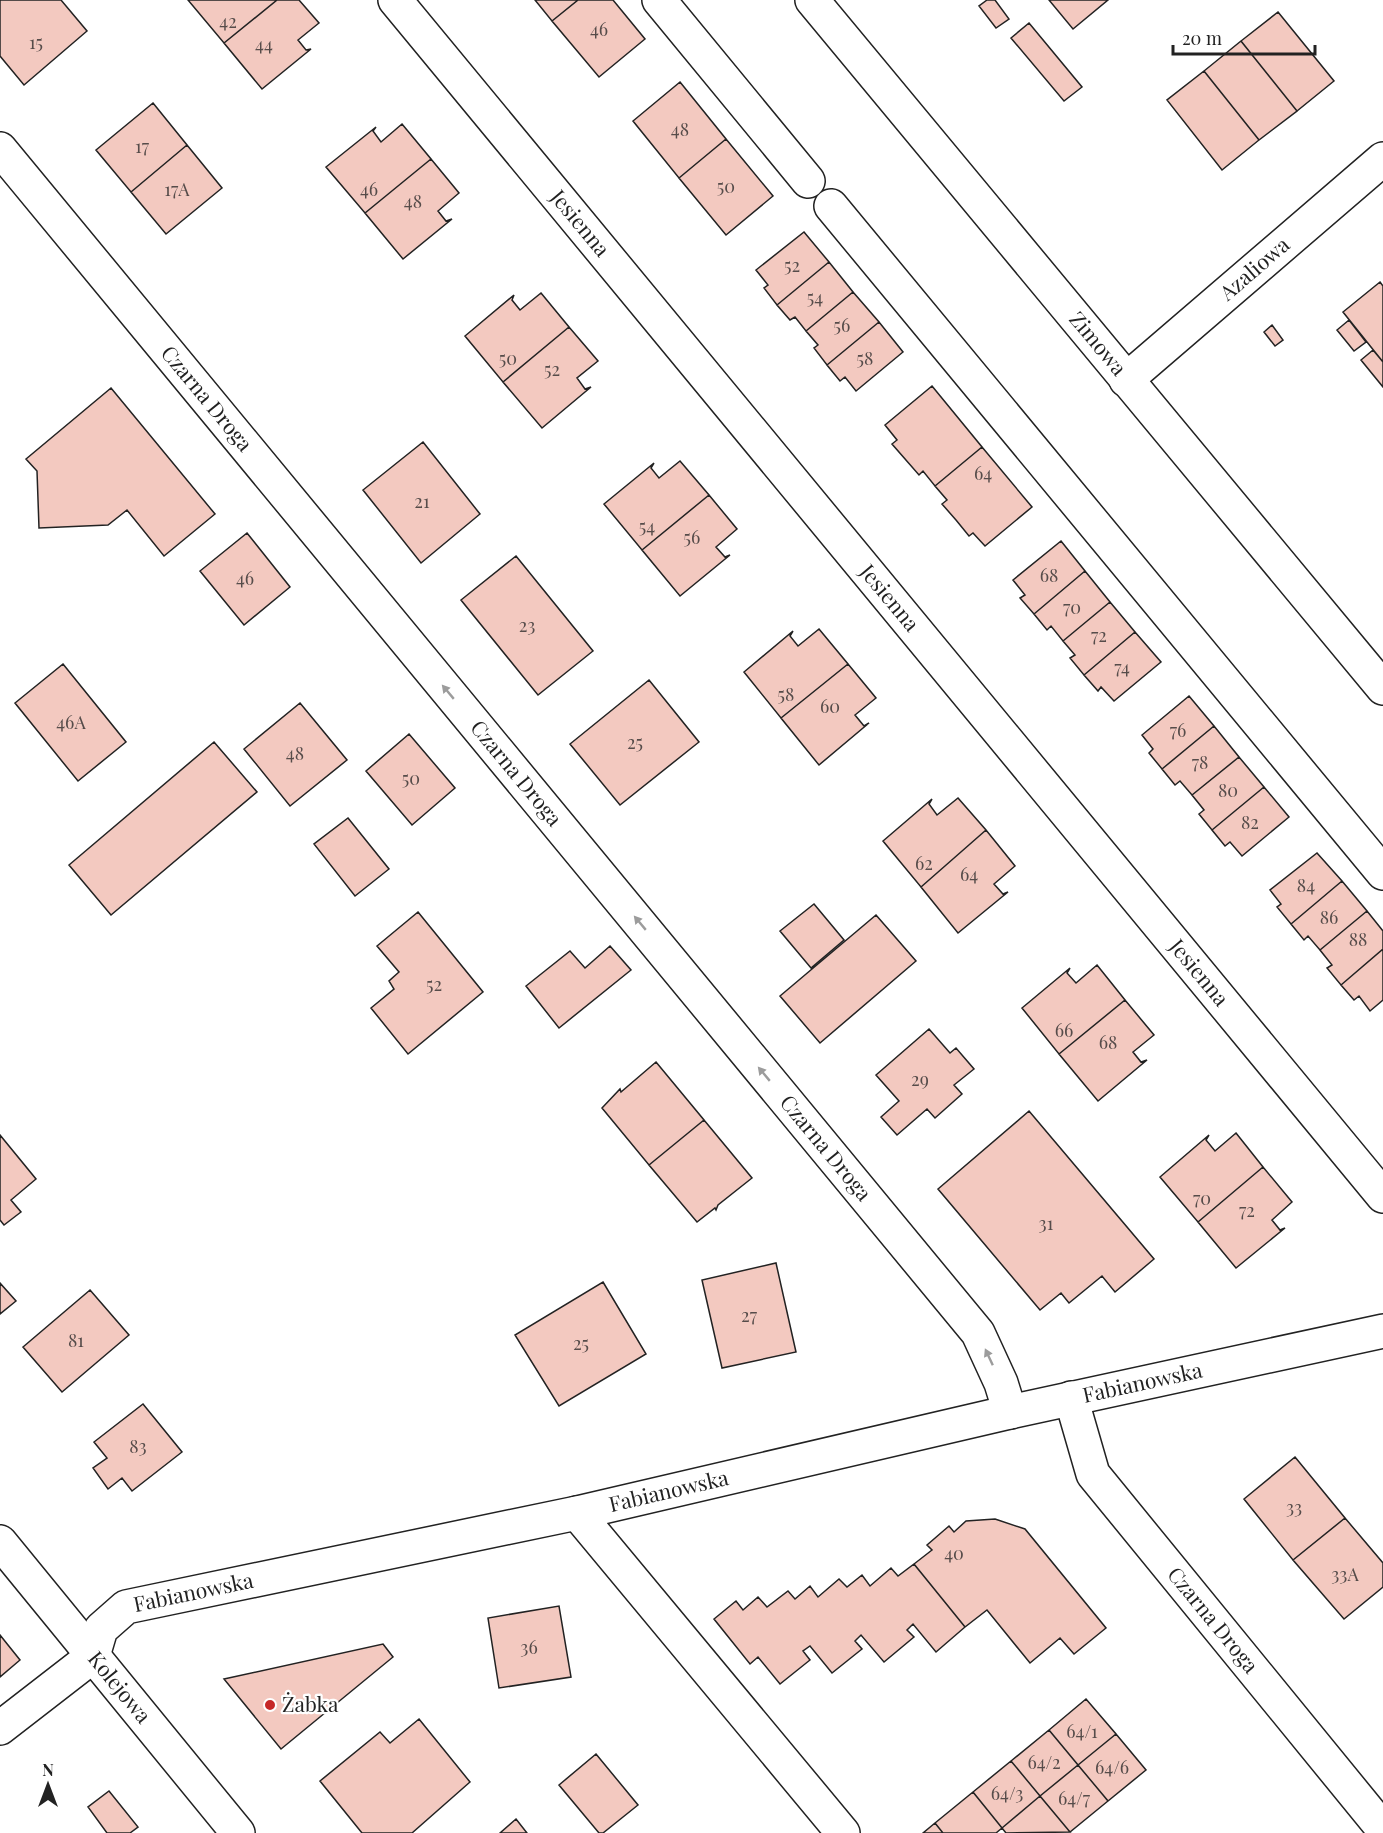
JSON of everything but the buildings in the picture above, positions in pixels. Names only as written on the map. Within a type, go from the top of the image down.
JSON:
[{"type":"street","name":"Jesienna","points":[[395,0],[1383,1196]]},
{"type":"street","points":[[659,0],[808,181]]},
{"type":"street","name":"Zimowa","points":[[812,0],[1383,688]]},
{"type":"street","name":"Czarna Droga","points":[[0,149],[978,1333],[1001,1383],[1010,1412]]},
{"type":"street","name":"Azaliowa","points":[[1126,380],[1383,159]]},
{"type":"street","points":[[831,206],[1382,870]]},
{"type":"street","name":"Fabianowska","points":[[93,1656],[101,1629],[126,1607],[577,1513],[1071,1398],[1383,1331]]},
{"type":"street","name":"Czarna Droga","points":[[1071,1398],[1093,1474],[1383,1829]]},
{"type":"street","points":[[577,1513],[843,1833]]},
{"type":"street","name":"Kolejowa","points":[[0,1542],[238,1833]]},
{"type":"street","points":[[0,1728],[93,1656]]},
{"type":"place","name":"Żabka","points":[[270,1705]]}]
